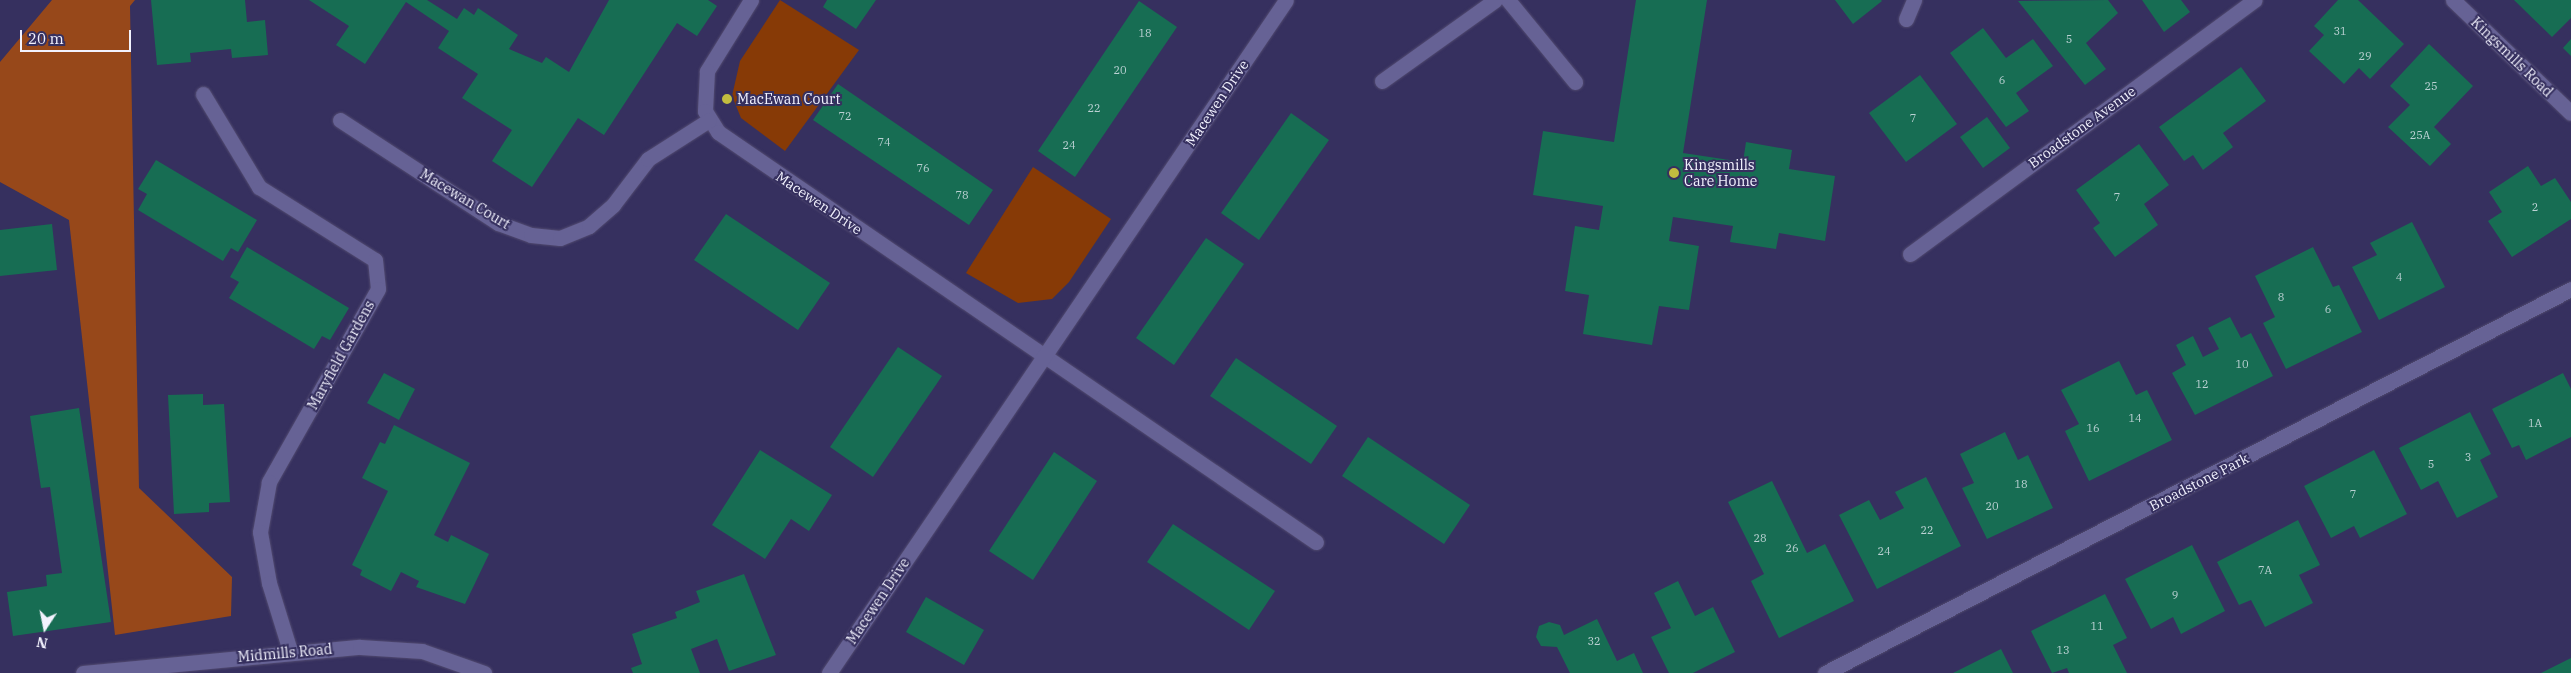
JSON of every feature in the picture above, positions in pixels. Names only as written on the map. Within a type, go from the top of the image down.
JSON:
[{"type":"street","points":[[709,120],[703,90],[707,71],[751,0]]},
{"type":"street","name":"Macewen Drive","points":[[828,673],[1046,356],[1286,0]]},
{"type":"street","points":[[1382,81],[1495,0]]},
{"type":"street","points":[[1508,0],[1575,82]]},
{"type":"street","points":[[1906,19],[1914,0]]},
{"type":"street","name":"Broadstone Avenue","points":[[1910,254],[2254,0]]},
{"type":"street","name":"Kingsmills Road","points":[[2452,0],[2571,113]]},
{"type":"street","name":"Maryfield Gardens","points":[[203,94],[259,187],[374,260],[378,288],[269,482],[260,532],[269,583],[290,652]]},
{"type":"street","name":"Macewan Court","points":[[340,120],[498,222],[531,235],[560,238],[588,226],[613,205],[648,159],[709,120]]},
{"type":"street","name":"Macewen Drive","points":[[709,120],[736,148],[1046,356],[1316,542]]},
{"type":"street","name":"Broadstone Park","points":[[1825,673],[2571,289]]},
{"type":"street","name":"Midmills Road","points":[[83,673],[290,652],[360,647],[422,651],[484,673]]},
{"type":"shaded area","points":[[52,0],[135,0],[130,6],[139,488],[232,577],[231,616],[115,635],[69,220],[0,182],[0,62]]},
{"type":"shaded area","points":[[780,0],[859,50],[785,151],[741,118],[732,96],[740,61]]},
{"type":"shaded area","points":[[1033,167],[1111,219],[1069,282],[1052,299],[1018,303],[966,273]]},
{"type":"building","points":[[151,0],[245,0],[247,22],[265,20],[268,55],[232,58],[231,49],[190,53],[191,62],[157,65]]},
{"type":"building","points":[[309,0],[427,0],[457,19],[464,8],[474,15],[478,8],[518,35],[509,49],[542,63],[546,57],[569,72],[609,0],[708,0],[717,6],[697,36],[677,23],[604,135],[578,118],[532,187],[492,161],[512,130],[462,98],[478,74],[438,48],[449,31],[406,2],[365,64],[336,45],[349,26]]},
{"type":"building","points":[[827,0],[876,0],[856,29],[823,7]]},
{"type":"building","name":"Kingsmills Care Home","points":[[1636,0],[1707,0],[1683,153],[1743,162],[1746,142],[1792,150],[1789,169],[1835,176],[1825,241],[1779,233],[1776,249],[1730,242],[1733,226],[1673,217],[1669,241],[1699,246],[1689,310],[1659,306],[1652,345],[1583,334],[1589,295],[1565,291],[1575,226],[1599,230],[1603,206],[1533,195],[1543,131],[1614,142]]},
{"type":"building","points":[[1835,0],[1881,0],[1882,1],[1853,24]]},
{"type":"building","points":[[2108,0],[2118,13],[2086,43],[2106,69],[2085,85],[2018,1]]},
{"type":"building","points":[[2142,0],[2181,0],[2190,12],[2164,32]]},
{"type":"building","points":[[2338,0],[2358,0],[2404,44],[2370,79],[2359,68],[2344,84],[2309,51],[2324,35],[2314,26]]},
{"type":"building","points":[[2514,0],[2571,0],[2571,18],[2552,37]]},
{"type":"building","points":[[1139,1],[1177,27],[1075,177],[1038,151]]},
{"type":"building","points":[[1983,28],[2006,58],[2033,39],[2053,66],[2016,93],[2029,111],[2006,127],[1950,53]]},
{"type":"building","points":[[2571,39],[2571,56],[2563,48]]},
{"type":"building","points":[[2429,44],[2473,86],[2434,127],[2451,144],[2430,166],[2388,127],[2410,105],[2390,86]]},
{"type":"building","points":[[2241,67],[2266,101],[2223,133],[2233,147],[2203,170],[2193,155],[2184,161],[2159,127]]},
{"type":"building","points":[[1920,75],[1957,124],[1906,162],[1869,113]]},
{"type":"building","points":[[838,84],[993,190],[969,225],[813,120]]},
{"type":"building","points":[[1291,113],[1329,140],[1259,240],[1221,213]]},
{"type":"building","points":[[1987,117],[2010,148],[1983,168],[1960,137]]},
{"type":"building","points":[[2139,144],[2169,185],[2144,204],[2158,225],[2115,257],[2093,228],[2100,223],[2076,190]]},
{"type":"building","points":[[156,160],[257,220],[238,252],[231,248],[223,261],[138,210],[147,194],[138,189]]},
{"type":"building","points":[[2528,166],[2541,186],[2555,178],[2571,202],[2571,219],[2512,257],[2488,221],[2502,212],[2489,192]]},
{"type":"building","points":[[726,214],[830,283],[798,330],[694,260]]},
{"type":"building","points":[[2412,222],[2445,287],[2379,320],[2352,267],[2377,255],[2370,243]]},
{"type":"building","points":[[52,224],[57,270],[0,276],[0,230]]},
{"type":"building","points":[[1206,238],[1244,264],[1174,365],[1136,338]]},
{"type":"building","points":[[247,247],[349,308],[330,340],[322,336],[314,349],[229,298],[239,282],[230,277]]},
{"type":"building","points":[[2313,247],[2333,287],[2339,285],[2362,332],[2286,369],[2263,323],[2275,317],[2255,276]]},
{"type":"building","points":[[2230,317],[2241,338],[2251,333],[2273,376],[2195,415],[2172,373],[2186,365],[2176,345],[2193,336],[2203,357],[2219,349],[2208,328]]},
{"type":"building","points":[[898,347],[942,376],[873,477],[830,447]]},
{"type":"building","points":[[1236,358],[1337,426],[1311,464],[1210,396]]},
{"type":"building","points":[[2119,361],[2136,395],[2147,390],[2172,440],[2089,481],[2065,431],[2079,424],[2061,390]]},
{"type":"building","points":[[384,373],[415,389],[399,420],[367,403]]},
{"type":"building","points":[[2563,373],[2571,389],[2571,437],[2526,460],[2519,445],[2512,448],[2492,409]]},
{"type":"building","points":[[203,394],[203,405],[224,404],[230,502],[209,503],[209,512],[174,514],[168,395]]},
{"type":"building","points":[[79,408],[111,622],[13,636],[7,592],[47,586],[46,575],[62,573],[50,487],[41,488],[30,416]]},
{"type":"building","points":[[2470,412],[2491,454],[2480,460],[2498,497],[2457,518],[2438,481],[2421,490],[2399,448]]},
{"type":"building","points":[[394,425],[470,463],[434,535],[448,542],[451,535],[489,554],[465,604],[416,587],[419,581],[401,572],[391,591],[360,575],[362,570],[352,565],[388,491],[362,478],[380,442],[385,444]]},
{"type":"building","points":[[2005,432],[2018,460],[2028,455],[2053,508],[1987,539],[1962,488],[1974,483],[1960,454]]},
{"type":"building","points":[[1368,437],[1470,505],[1444,544],[1342,476]]},
{"type":"building","points":[[760,450],[832,495],[809,531],[791,519],[765,559],[712,525]]},
{"type":"building","points":[[2374,450],[2407,514],[2360,538],[2354,526],[2331,538],[2304,486]]},
{"type":"building","points":[[1054,452],[1097,481],[1033,580],[989,551]]},
{"type":"building","points":[[1926,477],[1961,546],[1877,589],[1839,515],[1869,500],[1880,520],[1904,508],[1895,492]]},
{"type":"building","points":[[1772,481],[1807,553],[1825,544],[1854,601],[1779,638],[1751,581],[1764,574],[1728,502]]},
{"type":"building","points":[[2298,520],[2320,565],[2299,575],[2313,603],[2265,627],[2251,600],[2239,605],[2217,562]]},
{"type":"building","points":[[1173,524],[1275,591],[1249,630],[1147,562]]},
{"type":"building","points":[[2192,545],[2225,611],[2181,634],[2173,617],[2151,629],[2125,579]]},
{"type":"building","points":[[744,574],[776,655],[729,671],[717,639],[691,649],[700,673],[633,673],[631,668],[642,664],[632,634],[677,618],[675,612],[700,602],[696,591]]},
{"type":"building","points":[[1678,581],[1695,616],[1713,607],[1735,652],[1693,673],[1669,673],[1651,637],[1671,628],[1654,593]]},
{"type":"building","points":[[2105,594],[2127,638],[2113,645],[2127,673],[2069,673],[2067,668],[2052,673],[2031,631]]},
{"type":"building","points":[[926,597],[984,630],[964,665],[906,632]]},
{"type":"building","points":[[1597,619],[1617,661],[1634,653],[1643,673],[1570,673],[1557,647],[1541,646],[1536,637],[1539,626],[1549,622],[1560,625],[1564,635]]},
{"type":"building","points":[[2001,649],[2013,673],[1953,673]]},
{"type":"building","points":[[2571,658],[2571,673],[2541,673]]},
{"type":"place","name":"MacEwan Court","points":[[727,99]]},
{"type":"place","name":"Kingsmills Care Home","points":[[1674,173]]}]
